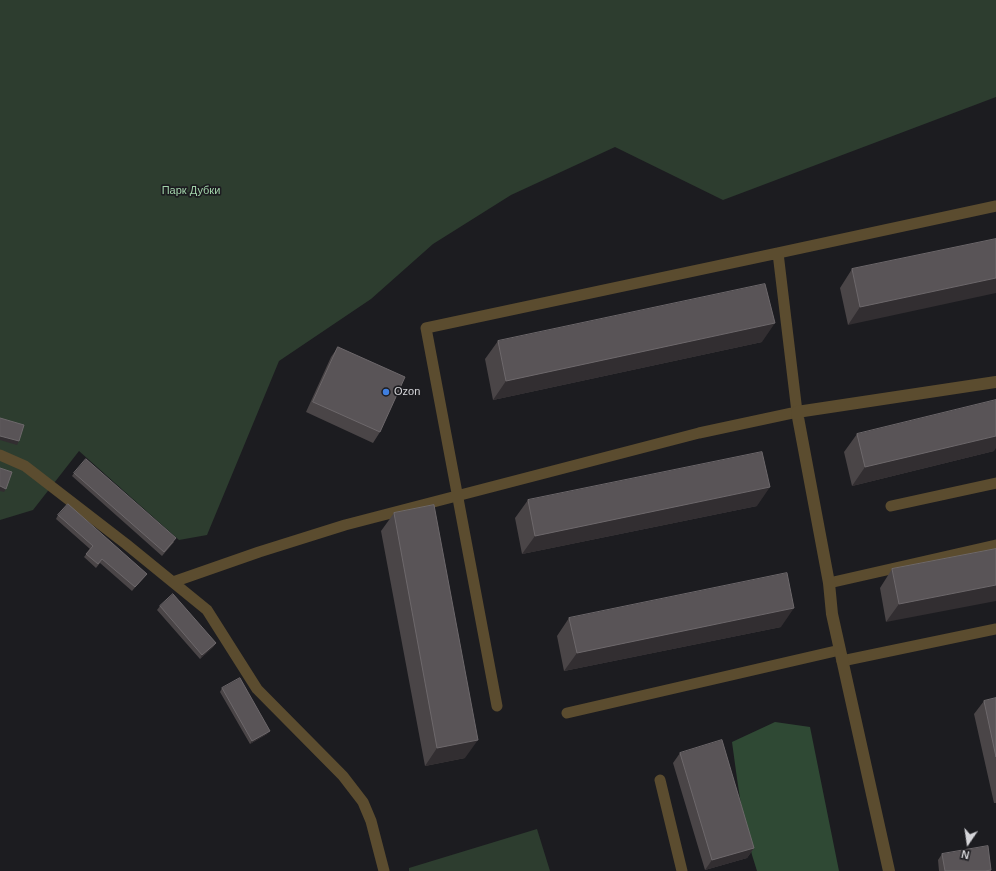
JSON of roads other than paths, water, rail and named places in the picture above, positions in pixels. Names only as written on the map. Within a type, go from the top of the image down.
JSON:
[{"type":"street","points":[[888,871],[832,614],[829,583],[797,412],[996,382]]},
{"type":"lane","points":[[497,706],[426,328],[996,206]]},
{"type":"lane","points":[[173,582],[259,552],[345,525],[699,433],[797,412],[778,253]]},
{"type":"lane","points":[[0,456],[25,466],[126,544],[207,610],[257,689],[343,776],[363,802],[371,821],[384,871]]},
{"type":"lane","points":[[891,506],[996,483]]},
{"type":"lane","points":[[829,583],[996,545]]},
{"type":"lane","points":[[567,713],[841,656],[996,629]]},
{"type":"lane","points":[[660,780],[682,871]]},
{"type":"place","name":"Ozon","points":[[386,392]]},
{"type":"park label","name":"Парк Дубки","points":[[191,191]]}]
